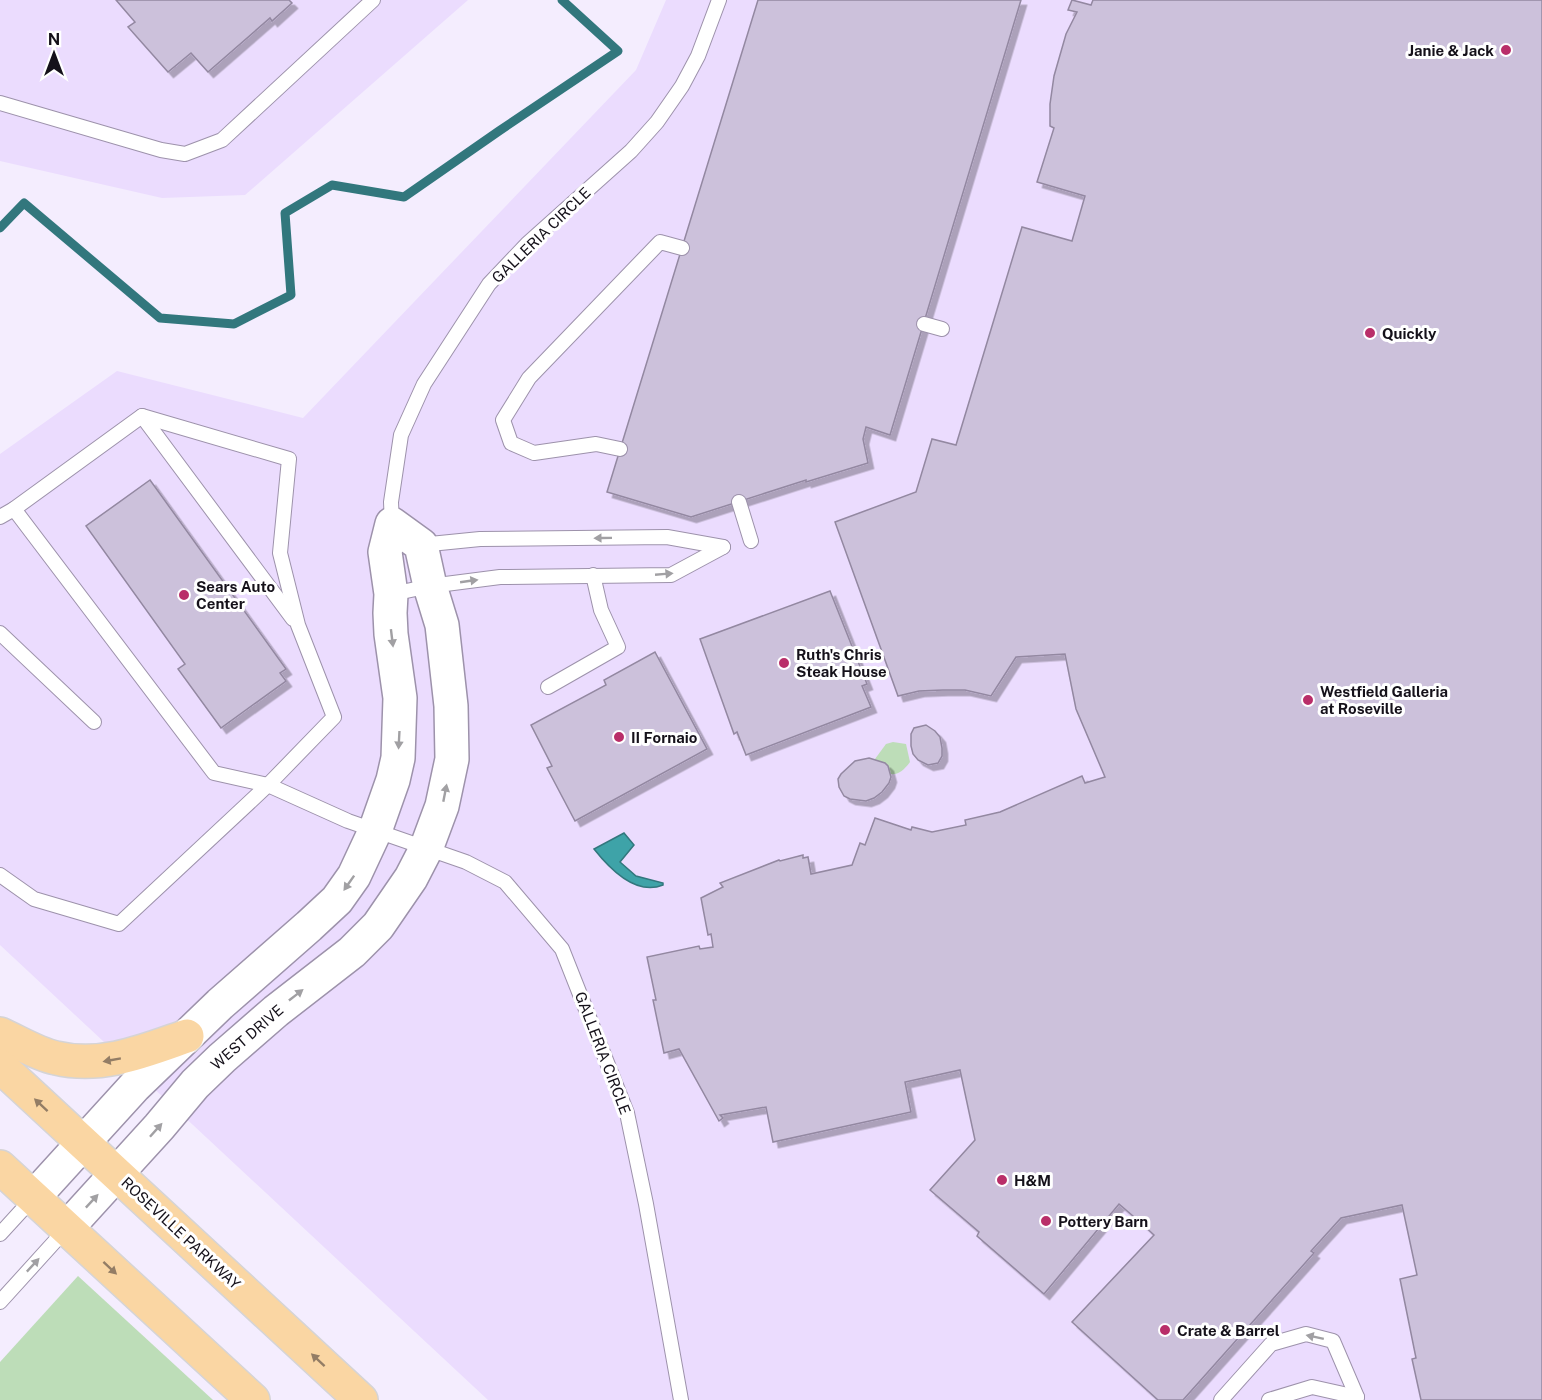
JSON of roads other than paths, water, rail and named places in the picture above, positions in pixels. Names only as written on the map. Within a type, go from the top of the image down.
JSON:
[{"type":"main road","points":[[0,1034],[54,1058],[92,1063],[129,1057],[187,1036]]},
{"type":"main road","name":"ROSEVILLE PARKWAY","points":[[0,1066],[362,1400]]},
{"type":"main road","points":[[0,1167],[253,1400]]},
{"type":"street","points":[[389,538],[421,545],[430,586],[442,624],[447,657],[452,759],[442,806],[426,849]]},
{"type":"street","name":"GALLERIA CIRCLE","points":[[375,831],[393,780],[398,758],[399,698],[391,634],[389,538]]},
{"type":"street","points":[[33,1198],[135,1086],[337,900],[354,876],[375,831]]},
{"type":"street","name":"WEST DRIVE","points":[[67,1228],[195,1084],[276,1011],[352,952],[378,926],[411,878],[426,849]]},
{"type":"lane","points":[[0,103],[161,150],[185,154],[222,140],[373,0]]},
{"type":"lane","name":"GALLERIA CIRCLE","points":[[389,538],[391,502],[401,435],[424,384],[489,284],[527,244],[631,151],[657,122],[682,86],[698,56],[719,0]]},
{"type":"lane","points":[[620,449],[596,444],[534,453],[511,443],[503,420],[529,378],[660,242],[682,248]]},
{"type":"lane","points":[[924,324],[942,329]]},
{"type":"lane","points":[[0,516],[14,509],[142,417]]},
{"type":"lane","points":[[0,875],[34,899],[119,924],[268,784],[334,717],[298,626],[280,553],[289,459],[142,417]]},
{"type":"lane","points":[[142,417],[298,626]]},
{"type":"lane","points":[[739,502],[751,541]]},
{"type":"lane","points":[[14,509],[214,773],[268,784],[375,831]]},
{"type":"lane","points":[[391,594],[430,586],[500,577],[671,575],[723,547],[667,537],[480,539],[421,545]]},
{"type":"lane","points":[[548,687],[618,646],[602,610],[593,575]]},
{"type":"lane","points":[[0,633],[94,722]]},
{"type":"lane","name":"GALLERIA CIRCLE","points":[[375,831],[466,862],[504,882],[562,950],[627,1113],[648,1213],[681,1400]]},
{"type":"lane","points":[[0,1234],[33,1198]]},
{"type":"lane","points":[[0,1302],[67,1228]]},
{"type":"lane","points":[[1221,1400],[1271,1344],[1306,1334],[1333,1341],[1357,1397],[1312,1387],[1269,1400]]},
{"type":"water","points":[[624,833],[634,845],[620,862],[636,876],[663,883],[663,885],[643,887],[633,883],[615,872],[594,849]]},
{"type":"waterway","points":[[0,228],[24,203],[160,318],[234,324],[291,295],[285,213],[332,185],[404,197],[618,51],[562,0]]},
{"type":"place","name":"Janie & Jack","points":[[1506,50]]},
{"type":"place","name":"Quickly","points":[[1370,333]]},
{"type":"place","name":"Sears Auto Center","points":[[184,595]]},
{"type":"place","name":"Ruth's Chris Steak House","points":[[784,663]]},
{"type":"place","name":"Westfield Galleria at Roseville","points":[[1308,700]]},
{"type":"place","name":"II Fornaio","points":[[619,737]]},
{"type":"place","name":"H&M","points":[[1002,1180]]},
{"type":"place","name":"Pottery Barn","points":[[1046,1221]]},
{"type":"place","name":"Crate & Barrel","points":[[1165,1330]]}]
